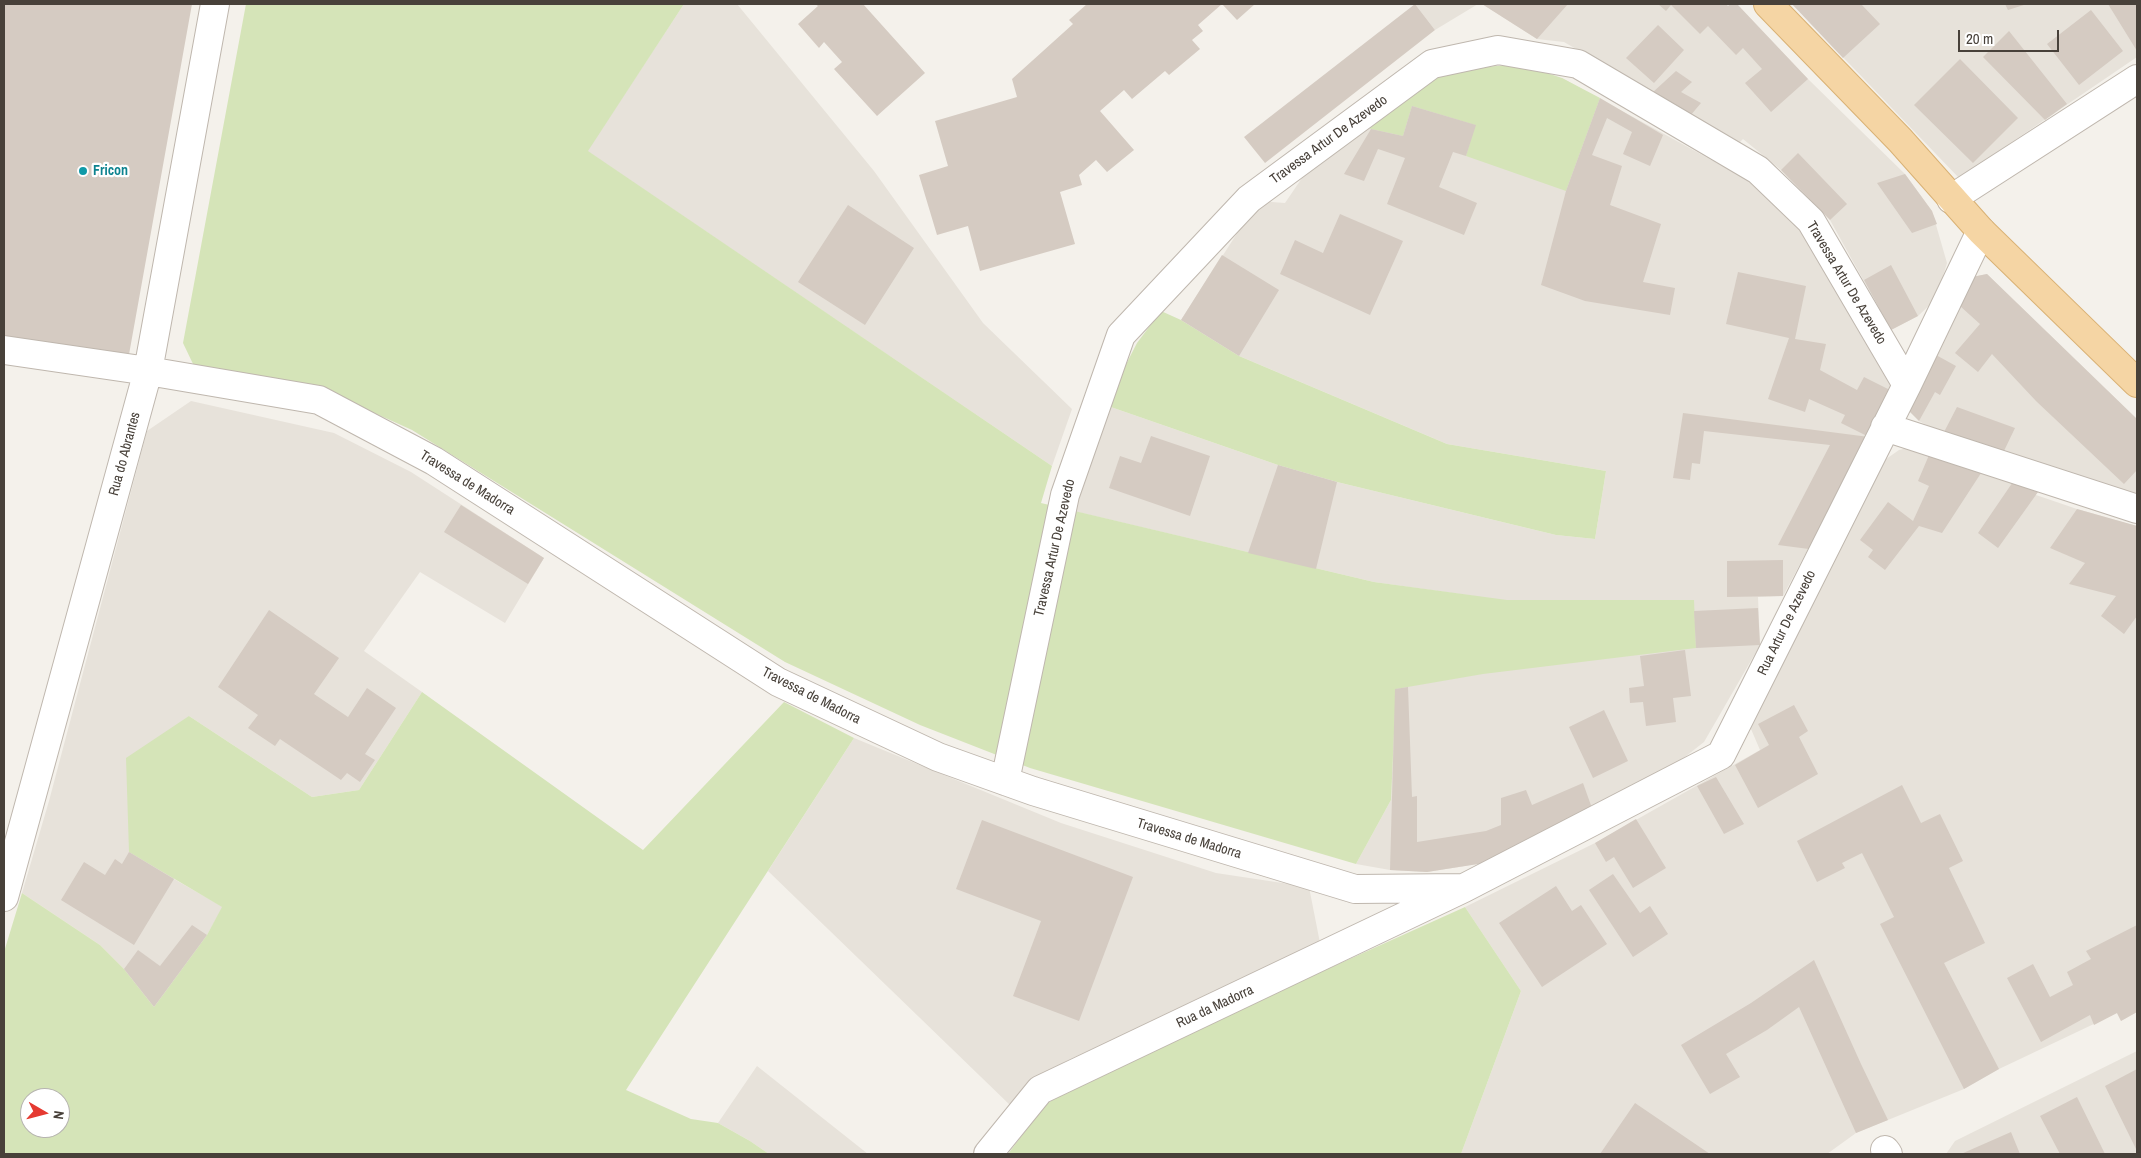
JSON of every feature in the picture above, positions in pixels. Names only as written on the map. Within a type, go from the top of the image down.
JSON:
[{"type":"main road","points":[[1768,4],[1900,140],[1981,231],[2137,383]]},
{"type":"street","name":"Rua do Abrantes","points":[[4,897],[148,371],[215,4]]},
{"type":"street","name":"Travessa Artur De Azevedo","points":[[1005,781],[1065,495],[1121,335],[1249,200],[1432,64],[1498,50],[1578,64],[1758,170],[1811,221],[1907,385]]},
{"type":"street","points":[[1952,199],[2137,79]]},
{"type":"street","name":"Rua Artur De Azevedo","points":[[1464,888],[1721,756],[1907,385],[1981,231]]},
{"type":"street","name":"Travessa de Madorra","points":[[4,350],[148,371],[319,400],[434,460],[778,682],[938,757],[1005,781],[1355,889],[1464,888]]},
{"type":"street","points":[[1885,427],[2137,508]]},
{"type":"street","name":"Rua da Madorra","points":[[988,1154],[1040,1090],[1464,888]]},
{"type":"shaded area","points":[[684,4],[737,4],[874,171],[983,323],[1072,409],[1052,466],[587,151]]},
{"type":"shaded area","points":[[1415,4],[1478,4],[1435,30]]},
{"type":"shaded area","points":[[1482,4],[1726,4],[1728,6],[1737,4],[1808,79],[1905,174],[1932,211],[1947,263],[1936,299],[1918,316],[1891,330],[1830,220],[1781,170],[1743,139],[1737,145],[1564,42],[1537,39]]},
{"type":"shaded area","points":[[1792,4],[2137,4],[2137,57],[1959,178]]},
{"type":"shaded area","points":[[1438,71],[1562,78],[1757,185],[1803,229],[1880,357],[1892,391],[1783,596],[1758,597],[1760,645],[1704,742],[1653,782],[1497,861],[1427,872],[1390,870],[1356,864],[1391,800],[1395,689],[1473,596],[1374,582],[1069,510],[1105,405],[1278,465],[1337,482],[1556,535],[1595,539],[1606,471],[1447,444],[1239,356],[1181,320],[1258,201],[1285,203],[1319,153]]},
{"type":"shaded area","points":[[1987,274],[2137,419],[2137,498],[1943,434],[1919,421],[1936,355],[1972,277]]},
{"type":"shaded area","points":[[191,401],[334,433],[411,472],[544,558],[505,623],[420,572],[364,651],[422,692],[359,790],[312,797],[189,716],[174,879],[223,907],[207,935],[154,1007],[124,969],[100,945],[22,893],[49,801],[147,431]]},
{"type":"shaded area","points":[[1919,445],[1985,467],[2036,495],[2137,526],[2137,1012],[2121,1021],[2117,1013],[1999,1069],[1964,1089],[1856,1133],[1827,1154],[1461,1154],[1521,991],[1465,907],[1595,843],[1760,750],[1748,722],[1879,464],[1899,450]]},
{"type":"shaded area","points":[[854,738],[1061,823],[1216,873],[1309,887],[1321,948],[1070,1059],[1031,1081],[1011,1106],[768,871]]},
{"type":"shaded area","points":[[2137,1051],[2137,1154],[1946,1154],[1955,1141]]},
{"type":"shaded area","points":[[757,1066],[868,1154],[769,1154],[718,1123]]},
{"type":"green space","points":[[246,4],[684,4],[588,151],[1052,466],[1041,503],[1374,582],[1507,600],[1694,600],[1696,648],[1483,674],[1396,689],[1391,800],[1356,864],[1030,768],[920,725],[785,662],[412,430],[317,387],[194,366],[183,343]]},
{"type":"green space","points":[[1520,64],[1562,78],[1600,98],[1566,191],[1466,156],[1475,125],[1412,106],[1403,136],[1371,129],[1364,124],[1438,71]]},
{"type":"green space","points":[[1161,311],[1181,320],[1239,356],[1447,444],[1606,471],[1595,539],[1556,535],[1337,482],[1278,465],[1105,405],[1137,343]]},
{"type":"green space","points":[[422,692],[643,850],[784,702],[854,738],[626,1090],[691,1119],[718,1123],[769,1154],[4,1154],[4,952],[22,893],[100,945],[124,969],[154,1007],[207,935],[222,907],[129,852],[126,758],[189,716],[312,797],[359,790]]},
{"type":"green space","points":[[1465,907],[1521,991],[1461,1154],[1008,1154],[1044,1106],[1079,1081]]},
{"type":"building","name":"Fricon","points":[[4,4],[192,4],[128,360],[4,338]]},
{"type":"building","points":[[815,4],[863,4],[925,73],[877,116],[834,69],[842,62],[824,42],[819,48],[798,24],[818,6]]},
{"type":"building","points":[[1087,4],[1222,4],[1198,25],[1203,31],[1192,40],[1200,49],[1169,75],[1165,71],[1132,99],[1124,90],[1100,111],[1134,150],[1107,172],[1096,160],[1079,175],[1082,185],[1060,192],[1075,244],[980,271],[968,226],[937,235],[919,175],[948,166],[935,121],[1017,97],[1012,79],[1073,24],[1069,20]]},
{"type":"building","points":[[1222,4],[1255,4],[1237,20]]},
{"type":"building","points":[[1415,4],[1435,30],[1265,163],[1244,137]]},
{"type":"building","points":[[1482,4],[1568,4],[1537,39]]},
{"type":"building","points":[[1658,4],[1726,4],[1728,6],[1730,4],[1737,4],[1808,79],[1771,112],[1745,83],[1762,69],[1743,48],[1736,55],[1708,26],[1700,34],[1671,5],[1666,11]]},
{"type":"building","points":[[1792,4],[1861,4],[1880,24],[1843,58]]},
{"type":"building","points":[[2005,4],[2027,4],[2008,10]]},
{"type":"building","points":[[2108,4],[2137,4],[2137,51]]},
{"type":"building","points":[[2091,10],[2123,51],[2079,85],[2047,44]]},
{"type":"building","points":[[1658,25],[1684,50],[1654,83],[1626,58]]},
{"type":"building","points":[[2009,31],[2067,104],[2045,120],[1983,57]]},
{"type":"building","points":[[1960,59],[2018,118],[1973,163],[1914,105]]},
{"type":"building","points":[[1676,71],[1692,82],[1681,92],[1701,103],[1690,116],[1652,93]]},
{"type":"building","points":[[1600,98],[1663,135],[1650,166],[1623,154],[1632,132],[1607,118],[1592,155],[1622,166],[1610,205],[1661,224],[1643,282],[1675,288],[1670,315],[1585,301],[1541,285],[1566,191]]},
{"type":"building","points":[[1412,106],[1476,125],[1466,156],[1453,152],[1439,187],[1477,203],[1464,235],[1387,204],[1405,158],[1378,149],[1364,181],[1344,174],[1371,129],[1403,136]]},
{"type":"building","points":[[1798,153],[1847,204],[1830,220],[1781,170]]},
{"type":"building","points":[[1905,174],[1932,211],[1937,224],[1912,233],[1877,183]]},
{"type":"building","points":[[848,205],[914,248],[865,325],[798,282]]},
{"type":"building","points":[[1340,214],[1403,241],[1370,315],[1280,274],[1295,240],[1323,253]]},
{"type":"building","points":[[1222,255],[1279,290],[1239,356],[1181,320]]},
{"type":"building","points":[[1891,265],[1918,316],[1891,330],[1864,280]]},
{"type":"building","points":[[1738,272],[1806,286],[1795,339],[1826,344],[1820,370],[1857,390],[1864,377],[1892,391],[1869,437],[1841,423],[1845,415],[1809,399],[1805,412],[1768,399],[1789,338],[1726,324]]},
{"type":"building","points":[[1987,274],[2137,419],[2137,470],[2124,484],[2036,401],[1992,354],[1978,372],[1955,353],[1980,324],[1960,306],[1972,277]]},
{"type":"building","points":[[1936,355],[1956,366],[1940,395],[1935,392],[1919,421],[1909,411]]},
{"type":"building","points":[[1957,407],[2015,428],[2003,453],[1943,434]]},
{"type":"building","points":[[1683,413],[1869,437],[1809,549],[1778,545],[1830,445],[1704,431],[1700,464],[1692,463],[1690,480],[1673,478]]},
{"type":"building","points":[[1151,436],[1210,456],[1190,516],[1109,488],[1120,456],[1141,463]]},
{"type":"building","points":[[1932,448],[1985,467],[1942,533],[1919,526],[1885,570],[1868,557],[1873,550],[1860,540],[1888,502],[1913,521],[1929,486],[1918,481]]},
{"type":"building","points":[[1278,465],[1337,482],[1316,569],[1248,553]]},
{"type":"building","points":[[2017,476],[2043,485],[1998,548],[1978,533]]},
{"type":"building","points":[[461,505],[544,558],[528,584],[444,532]]},
{"type":"building","points":[[2077,509],[2137,526],[2137,616],[2124,634],[2101,616],[2116,596],[2069,584],[2085,563],[2050,548]]},
{"type":"building","points":[[1783,560],[1783,596],[1727,597],[1727,561]]},
{"type":"building","points":[[1758,608],[1760,645],[1696,648],[1694,611]]},
{"type":"building","points":[[269,610],[339,658],[314,694],[348,717],[367,688],[396,708],[365,754],[375,760],[360,782],[347,773],[341,780],[280,739],[275,746],[248,728],[258,715],[218,687]]},
{"type":"building","points":[[1685,650],[1691,696],[1673,698],[1676,722],[1646,726],[1643,702],[1630,703],[1629,688],[1644,686],[1640,656]]},
{"type":"building","points":[[1408,687],[1412,797],[1417,796],[1417,842],[1486,831],[1501,825],[1501,798],[1526,790],[1532,805],[1583,783],[1593,811],[1497,861],[1427,872],[1390,870],[1395,689]]},
{"type":"building","points":[[1794,705],[1808,731],[1799,737],[1818,774],[1758,808],[1735,765],[1769,745],[1758,724]]},
{"type":"building","points":[[1604,710],[1628,761],[1593,778],[1569,727]]},
{"type":"building","points":[[1716,777],[1744,824],[1724,834],[1697,786]]},
{"type":"building","points":[[1902,785],[1921,823],[1940,814],[1963,861],[1949,868],[1985,943],[1944,963],[1999,1069],[1964,1089],[1880,924],[1894,917],[1862,853],[1842,863],[1845,868],[1817,882],[1797,841]]},
{"type":"building","points":[[1636,819],[1666,868],[1633,888],[1614,857],[1606,862],[1595,843]]},
{"type":"building","points":[[982,820],[1133,877],[1079,1021],[1013,996],[1041,921],[956,889]]},
{"type":"building","points":[[129,852],[174,879],[134,945],[61,900],[84,862],[105,875],[115,859],[122,864]]},
{"type":"building","points":[[1613,874],[1640,913],[1650,906],[1668,934],[1633,957],[1589,890]]},
{"type":"building","points":[[1556,886],[1572,911],[1581,905],[1607,944],[1542,987],[1499,923]]},
{"type":"building","points":[[192,925],[207,935],[154,1007],[124,969],[138,950],[160,966]]},
{"type":"building","points":[[2137,925],[2137,1012],[2121,1021],[2117,1013],[2094,1025],[2090,1015],[2041,1042],[2007,978],[2033,964],[2050,997],[2073,985],[2067,972],[2091,959],[2086,951]]},
{"type":"building","points":[[1814,960],[1888,1120],[1856,1133],[1799,1007],[1767,1030],[1726,1054],[1740,1077],[1710,1094],[1681,1045],[1751,1003]]},
{"type":"building","points":[[2137,1069],[2137,1151],[2105,1086]]},
{"type":"building","points":[[2077,1097],[2105,1154],[2060,1154],[2040,1116]]},
{"type":"building","points":[[1635,1103],[1710,1154],[1600,1154]]},
{"type":"building","points":[[2011,1132],[2020,1154],[1961,1154]]},
{"type":"place","name":"Fricon","points":[[83,171]]}]
